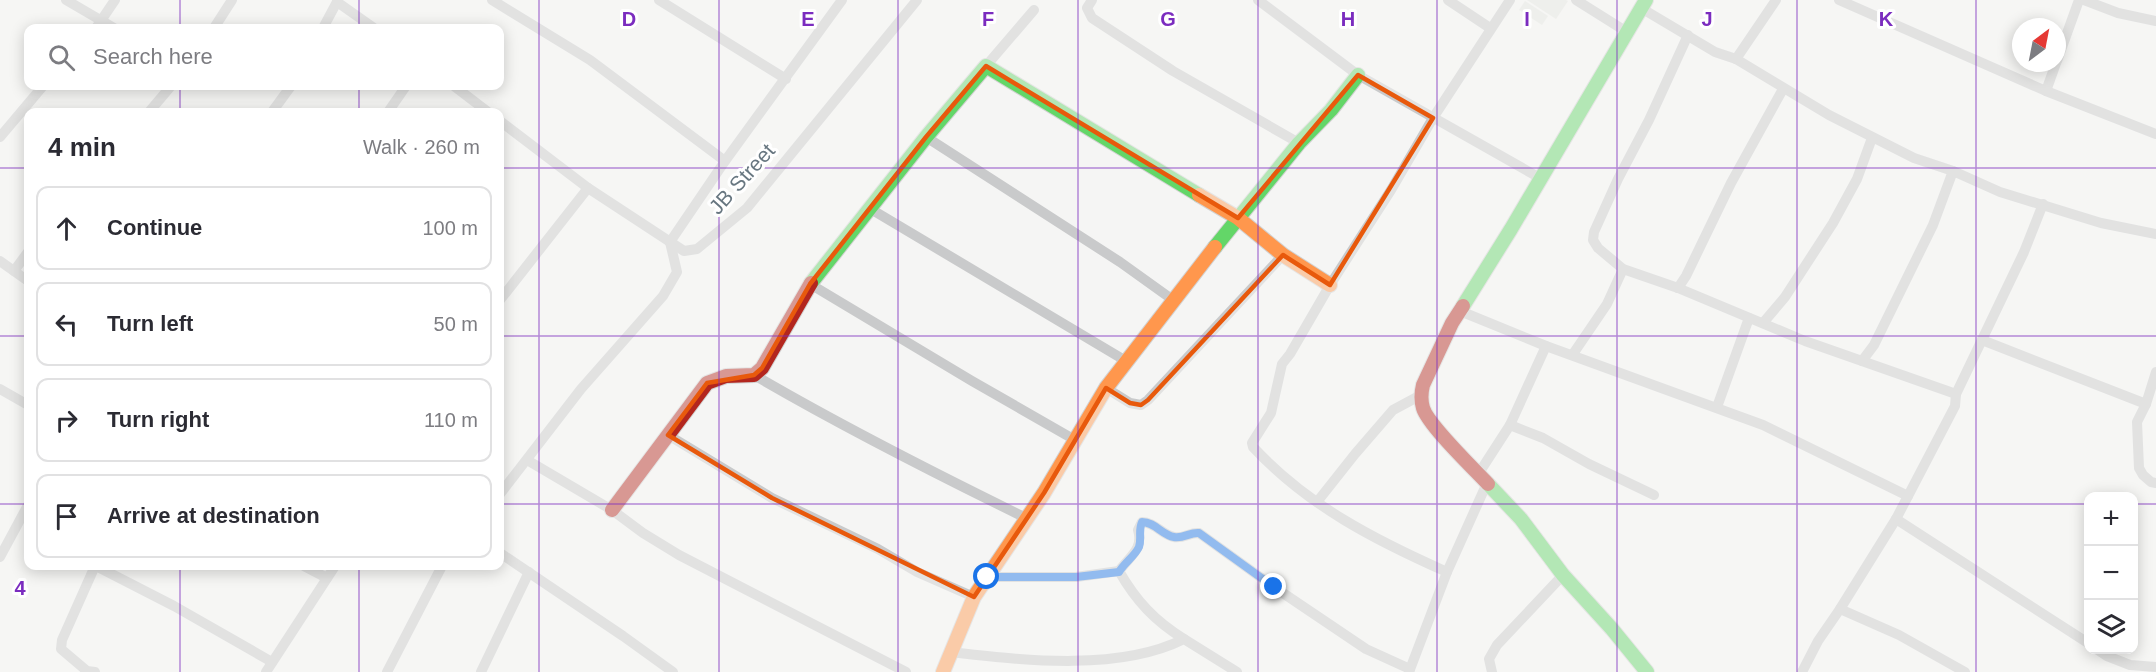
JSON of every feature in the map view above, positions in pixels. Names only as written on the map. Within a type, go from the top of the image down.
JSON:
[{"type":"street","points":[[66,0],[98,24]]},
{"type":"street","points":[[100,24],[115,0]]},
{"type":"street","points":[[217,24],[232,0]]},
{"type":"street","points":[[492,0],[590,60],[725,161]]},
{"type":"street","points":[[659,0],[786,79]]},
{"type":"street","points":[[504,489],[580,389],[663,296],[677,272],[670,242],[725,161],[842,0]]},
{"type":"street","name":"JB Street","points":[[504,127],[588,188],[684,251],[697,249],[722,231],[747,208],[917,0]]},
{"type":"street","points":[[1092,0],[1087,8],[1092,18],[1173,71],[1299,143]]},
{"type":"street","points":[[1258,0],[1358,75],[1540,178]]},
{"type":"street","points":[[1448,0],[1490,28]]},
{"type":"street","points":[[1447,572],[1385,545],[1317,502],[1288,482],[1252,443],[1275,403],[1282,364],[1391,190],[1433,118],[1510,0]]},
{"type":"street","points":[[1576,0],[1627,32]]},
{"type":"street","points":[[1736,59],[1776,0]]},
{"type":"street","points":[[1839,0],[2046,91],[2156,134]]},
{"type":"street","points":[[2066,39],[2081,0],[2118,13],[2156,21]]},
{"type":"street","points":[[325,24],[338,1],[369,24]]},
{"type":"street","points":[[1647,672],[1612,628],[1563,575],[1521,519],[1432,424],[1424,410],[1421,395],[1426,374],[1460,310],[1644,4],[1715,52],[1736,59],[1783,89],[1872,138],[1914,158],[1953,171],[2000,192],[2101,223],[2156,234]]},
{"type":"street","points":[[754,375],[762,368],[810,284],[926,137],[1034,10]]},
{"type":"street","points":[[1688,35],[1594,232],[1593,240],[1598,248],[1623,269],[1678,288],[1805,341],[1956,394]]},
{"type":"street","points":[[986,66],[1238,218],[1282,255],[1330,285]]},
{"type":"street","points":[[2046,91],[2053,72]]},
{"type":"street","points":[[943,672],[974,597],[1044,493],[1106,388],[1238,218],[1299,143],[1331,110],[1358,75]]},
{"type":"street","points":[[1678,288],[1731,183],[1783,89]]},
{"type":"street","points":[[24,108],[40,90]]},
{"type":"street","points":[[152,108],[168,90]]},
{"type":"street","points":[[275,108],[288,90]]},
{"type":"street","points":[[391,108],[403,90]]},
{"type":"street","points":[[459,90],[484,108]]},
{"type":"street","points":[[0,137],[24,109]]},
{"type":"street","points":[[926,137],[1120,262],[1173,300]]},
{"type":"street","points":[[1763,323],[1785,297],[1838,215],[1857,179],[1872,138]]},
{"type":"street","points":[[1862,361],[1874,345],[1933,225],[1953,171]]},
{"type":"street","points":[[504,295],[588,188]]},
{"type":"street","points":[[1802,672],[1818,641],[1896,519],[1955,406],[1956,394],[2024,252],[2043,204]]},
{"type":"street","points":[[869,208],[1126,361]]},
{"type":"street","points":[[1106,388],[1130,404],[1141,405],[1148,400],[1282,255]]},
{"type":"street","points":[[14,271],[24,257]]},
{"type":"street","points":[[0,261],[24,278]]},
{"type":"street","points":[[1573,354],[1607,304],[1623,269]]},
{"type":"street","points":[[810,284],[1075,440]]},
{"type":"street","points":[[1460,310],[1546,346],[1763,425],[1908,496]]},
{"type":"street","points":[[1717,407],[1749,318]]},
{"type":"street","points":[[1982,340],[2146,404]]},
{"type":"street","points":[[987,577],[1076,577],[1119,572],[1138,549],[1140,537],[1138,530],[1142,522],[1149,522],[1171,537],[1179,538],[1191,532],[1199,533],[1366,649],[1410,670],[1483,478],[1546,346]]},
{"type":"street","points":[[2156,372],[2153,388],[2137,422],[2139,468],[2143,475],[2156,483]]},
{"type":"street","points":[[612,510],[707,383],[726,376],[754,375],[902,457],[1026,518]]},
{"type":"street","points":[[0,389],[24,403]]},
{"type":"street","points":[[1317,502],[1393,410],[1421,395]]},
{"type":"street","points":[[1509,425],[1543,438],[1589,464],[1654,495]]},
{"type":"street","points":[[668,435],[772,498],[878,549],[916,572],[974,597]]},
{"type":"street","points":[[527,460],[612,510],[643,533],[679,555],[906,672]]},
{"type":"street","points":[[1896,519],[2084,640]]},
{"type":"street","points":[[0,557],[24,524]]},
{"type":"street","points":[[504,556],[673,672]]},
{"type":"street","points":[[93,570],[62,640],[61,649],[86,672],[95,672]]},
{"type":"street","points":[[103,570],[174,606],[272,662]]},
{"type":"street","points":[[312,570],[327,578]]},
{"type":"street","points":[[266,672],[332,570]]},
{"type":"street","points":[[387,672],[440,570]]},
{"type":"street","points":[[481,672],[529,572]]},
{"type":"street","points":[[1119,572],[1133,595],[1148,613],[1237,672]]},
{"type":"street","points":[[1492,672],[1489,659],[1497,645],[1563,575]]},
{"type":"street","points":[[1840,609],[1899,635],[1965,672]]},
{"type":"street","points":[[950,652],[1029,661],[1066,662],[1141,655],[1165,649],[1184,639]]},
{"type":"street","points":[[2104,654],[2130,665],[2156,667]]},
{"type":"highlighted area","points":[[986,66],[1238,218],[1358,75],[1433,118],[1330,285],[1283,255],[1148,400],[1141,405],[1130,403],[1106,388],[1044,493],[974,597],[772,498],[668,435],[707,383],[754,375],[762,368],[810,284],[926,137]]},
{"type":"shaded area","points":[[1527,0],[1566,0],[1568,1],[1556,19]]},
{"type":"shaded area","points":[[1525,1],[1548,16],[1542,25],[1519,10]]},
{"type":"traffic: fast","points":[[1463,306],[1646,0]]},
{"type":"traffic: fast","points":[[811,283],[926,137],[986,66],[1199,195]]},
{"type":"traffic: fast","points":[[1215,247],[1299,143],[1331,110],[1358,75]]},
{"type":"traffic: fast","points":[[1488,484],[1521,519],[1563,575],[1647,672]]},
{"type":"traffic: slow","points":[[1199,195],[1238,218],[1283,255],[1330,285]]},
{"type":"traffic: slow","points":[[943,672],[974,597],[1044,493],[1106,388],[1215,247]]},
{"type":"traffic: jam","points":[[612,510],[707,383],[726,376],[754,375],[762,368],[811,283]]},
{"type":"traffic: jam","points":[[1463,306],[1452,323],[1423,385],[1422,403],[1433,425],[1488,484]]},
{"type":"route","points":[[987,577],[1076,577],[1119,572],[1138,549],[1140,537],[1138,530],[1142,522],[1149,522],[1171,537],[1179,538],[1191,532],[1199,533],[1274,587]]}]
